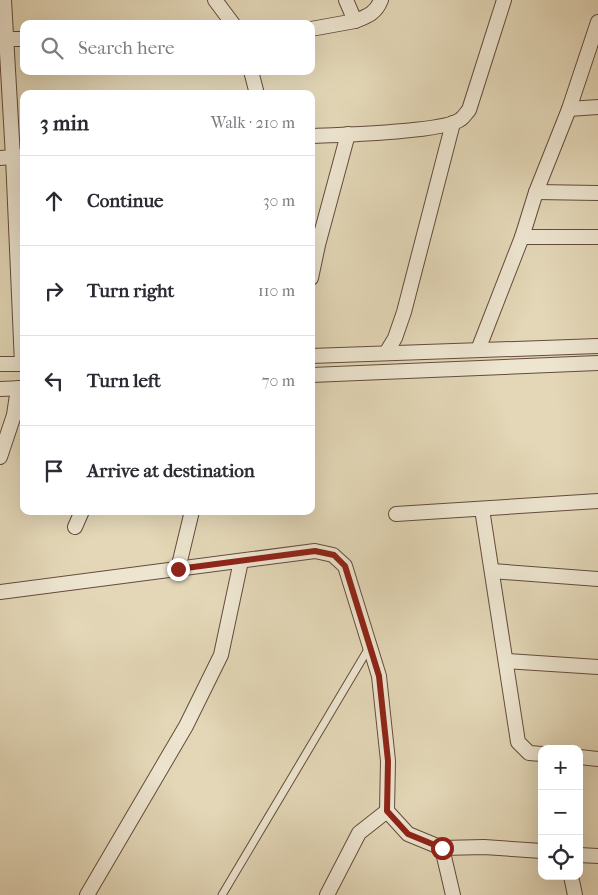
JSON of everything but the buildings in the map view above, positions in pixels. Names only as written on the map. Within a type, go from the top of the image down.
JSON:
[{"type":"street","points":[[4,0],[12,157],[20,254]]},
{"type":"street","points":[[215,0],[230,20]]},
{"type":"street","points":[[346,0],[355,22]]},
{"type":"street","points":[[315,28],[355,22],[370,16],[377,10],[381,0]]},
{"type":"street","points":[[315,136],[434,127],[461,120],[469,110],[504,0]]},
{"type":"street","points":[[478,350],[522,237],[536,192],[569,109],[598,22]]},
{"type":"street","points":[[6,39],[20,39]]},
{"type":"street","points":[[252,75],[256,90]]},
{"type":"street","points":[[569,109],[598,107]]},
{"type":"street","points":[[386,353],[395,338],[404,312],[452,123]]},
{"type":"street","points":[[315,245],[348,134]]},
{"type":"street","points":[[536,192],[598,193]]},
{"type":"street","points":[[522,237],[598,236]]},
{"type":"street","points":[[315,356],[598,346]]},
{"type":"street","points":[[315,376],[598,363]]},
{"type":"street","points":[[0,364],[20,364]]},
{"type":"street","points":[[0,389],[20,388]]},
{"type":"street","points":[[0,457],[20,392]]},
{"type":"street","points":[[396,514],[598,501]]},
{"type":"street","points":[[482,509],[518,742],[529,753],[538,754]]},
{"type":"street","points":[[75,527],[80,515]]},
{"type":"street","points":[[178,569],[191,515]]},
{"type":"street","points":[[0,592],[315,551],[334,555],[345,566],[379,676],[388,761],[387,811],[408,834],[442,848],[484,847],[538,852]]},
{"type":"street","points":[[87,895],[186,726],[221,655],[241,561]]},
{"type":"street","points":[[492,571],[598,579]]},
{"type":"street","points":[[506,661],[598,667]]},
{"type":"street","points":[[583,757],[598,759]]},
{"type":"street","points":[[327,895],[360,833],[387,811]]},
{"type":"street","points":[[442,848],[453,895]]},
{"type":"street","points":[[583,855],[598,856]]},
{"type":"street","points":[[571,880],[575,895]]},
{"type":"lane","points":[[222,895],[370,646]]},
{"type":"route","points":[[178,569],[315,551],[334,555],[345,566],[379,676],[388,761],[387,811],[408,834],[442,848]]}]
